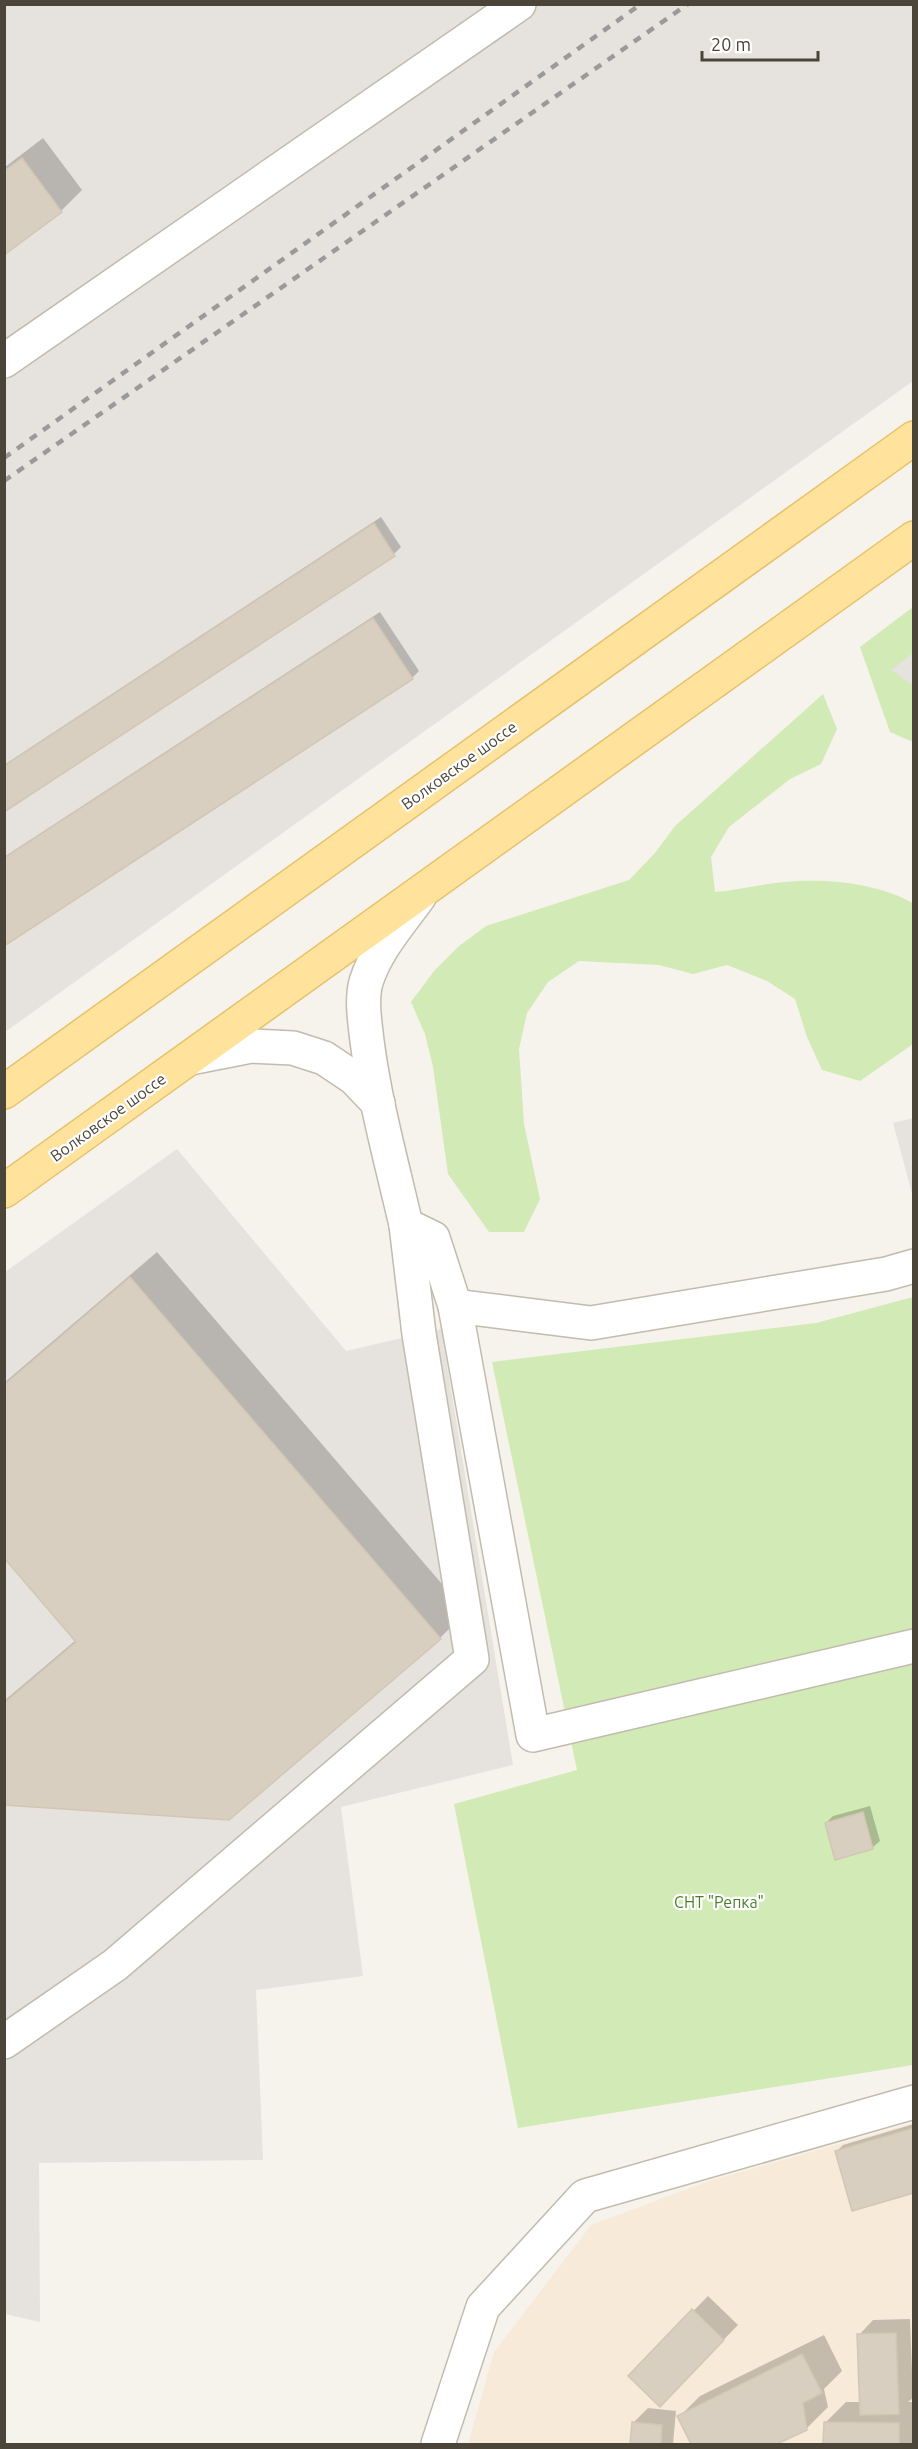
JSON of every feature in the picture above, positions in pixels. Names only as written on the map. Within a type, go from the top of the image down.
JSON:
[{"type":"main road","name":"Волковское шоссе","points":[[4,1092],[914,438]]},
{"type":"main road","name":"Волковское шоссе","points":[[4,1191],[914,538]]},
{"type":"lane","points":[[4,361],[519,4]]},
{"type":"lane","points":[[4,2042],[115,1965],[472,1659],[419,1334],[406,1225],[378,1103],[364,1016],[366,983],[376,957],[425,889]]},
{"type":"lane","points":[[190,1058],[251,1046],[293,1048],[324,1058],[354,1078],[378,1103]]},
{"type":"lane","points":[[406,1225],[434,1238],[455,1306],[533,1735],[914,1646]]},
{"type":"lane","points":[[455,1306],[591,1323],[886,1274],[914,1266]]},
{"type":"lane","points":[[438,2445],[483,2307],[585,2196],[914,2102]]},
{"type":"shaded area","points":[[5,5],[913,5],[913,381],[5,1032]]},
{"type":"shaded area","points":[[913,653],[913,682],[911,684],[891,670]]},
{"type":"shaded area","points":[[914,1118],[913,1197],[893,1123]]},
{"type":"shaded area","points":[[177,1149],[346,1351],[441,1329],[513,1765],[341,1807],[363,1976],[256,1990],[263,2160],[39,2163],[40,2322],[5,2314],[5,1272]]},
{"type":"shaded area","points":[[913,2123],[913,2444],[468,2444],[494,2352],[591,2225],[709,2181]]},
{"type":"green space","points":[[913,607],[913,742],[890,732],[860,647]]},
{"type":"green space","points":[[823,694],[837,729],[821,764],[790,779],[729,827],[711,857],[715,892],[785,882],[818,881],[867,887],[899,896],[913,903],[913,1044],[860,1081],[822,1070],[807,1037],[795,999],[767,981],[727,965],[693,974],[659,965],[579,961],[548,982],[527,1013],[519,1049],[524,1124],[540,1199],[524,1232],[489,1232],[448,1174],[433,1067],[425,1034],[411,1002],[434,971],[459,946],[486,926],[629,880],[655,853],[675,826]]},
{"type":"green space","name":"СНТ \"Репка\"","points":[[913,1297],[913,2065],[518,2128],[454,1804],[577,1770],[492,1362],[816,1323]]},
{"type":"building","points":[[22,158],[62,212],[4,255],[4,171]]},
{"type":"building","points":[[374,523],[395,556],[4,812],[4,766]]},
{"type":"building","points":[[373,618],[413,679],[4,946],[4,858]]},
{"type":"building","points":[[130,1277],[441,1639],[229,1820],[4,1805],[4,1703],[76,1642],[4,1558],[4,1385]]},
{"type":"building","points":[[863,1812],[873,1849],[835,1860],[825,1823]]},
{"type":"building","points":[[914,2128],[914,2193],[852,2211],[835,2151]]},
{"type":"building","points":[[692,2309],[724,2340],[660,2407],[628,2376]]},
{"type":"building","points":[[896,2333],[899,2414],[860,2415],[857,2334]]},
{"type":"building","points":[[802,2354],[822,2393],[803,2403],[807,2430],[777,2444],[691,2444],[677,2416]]},
{"type":"building","points":[[632,2422],[662,2425],[661,2444],[630,2444]]},
{"type":"building","points":[[824,2422],[899,2423],[899,2444],[823,2444]]},
{"type":"railway","points":[[4,458],[641,4]]},
{"type":"railway","points":[[4,481],[688,4]]}]
